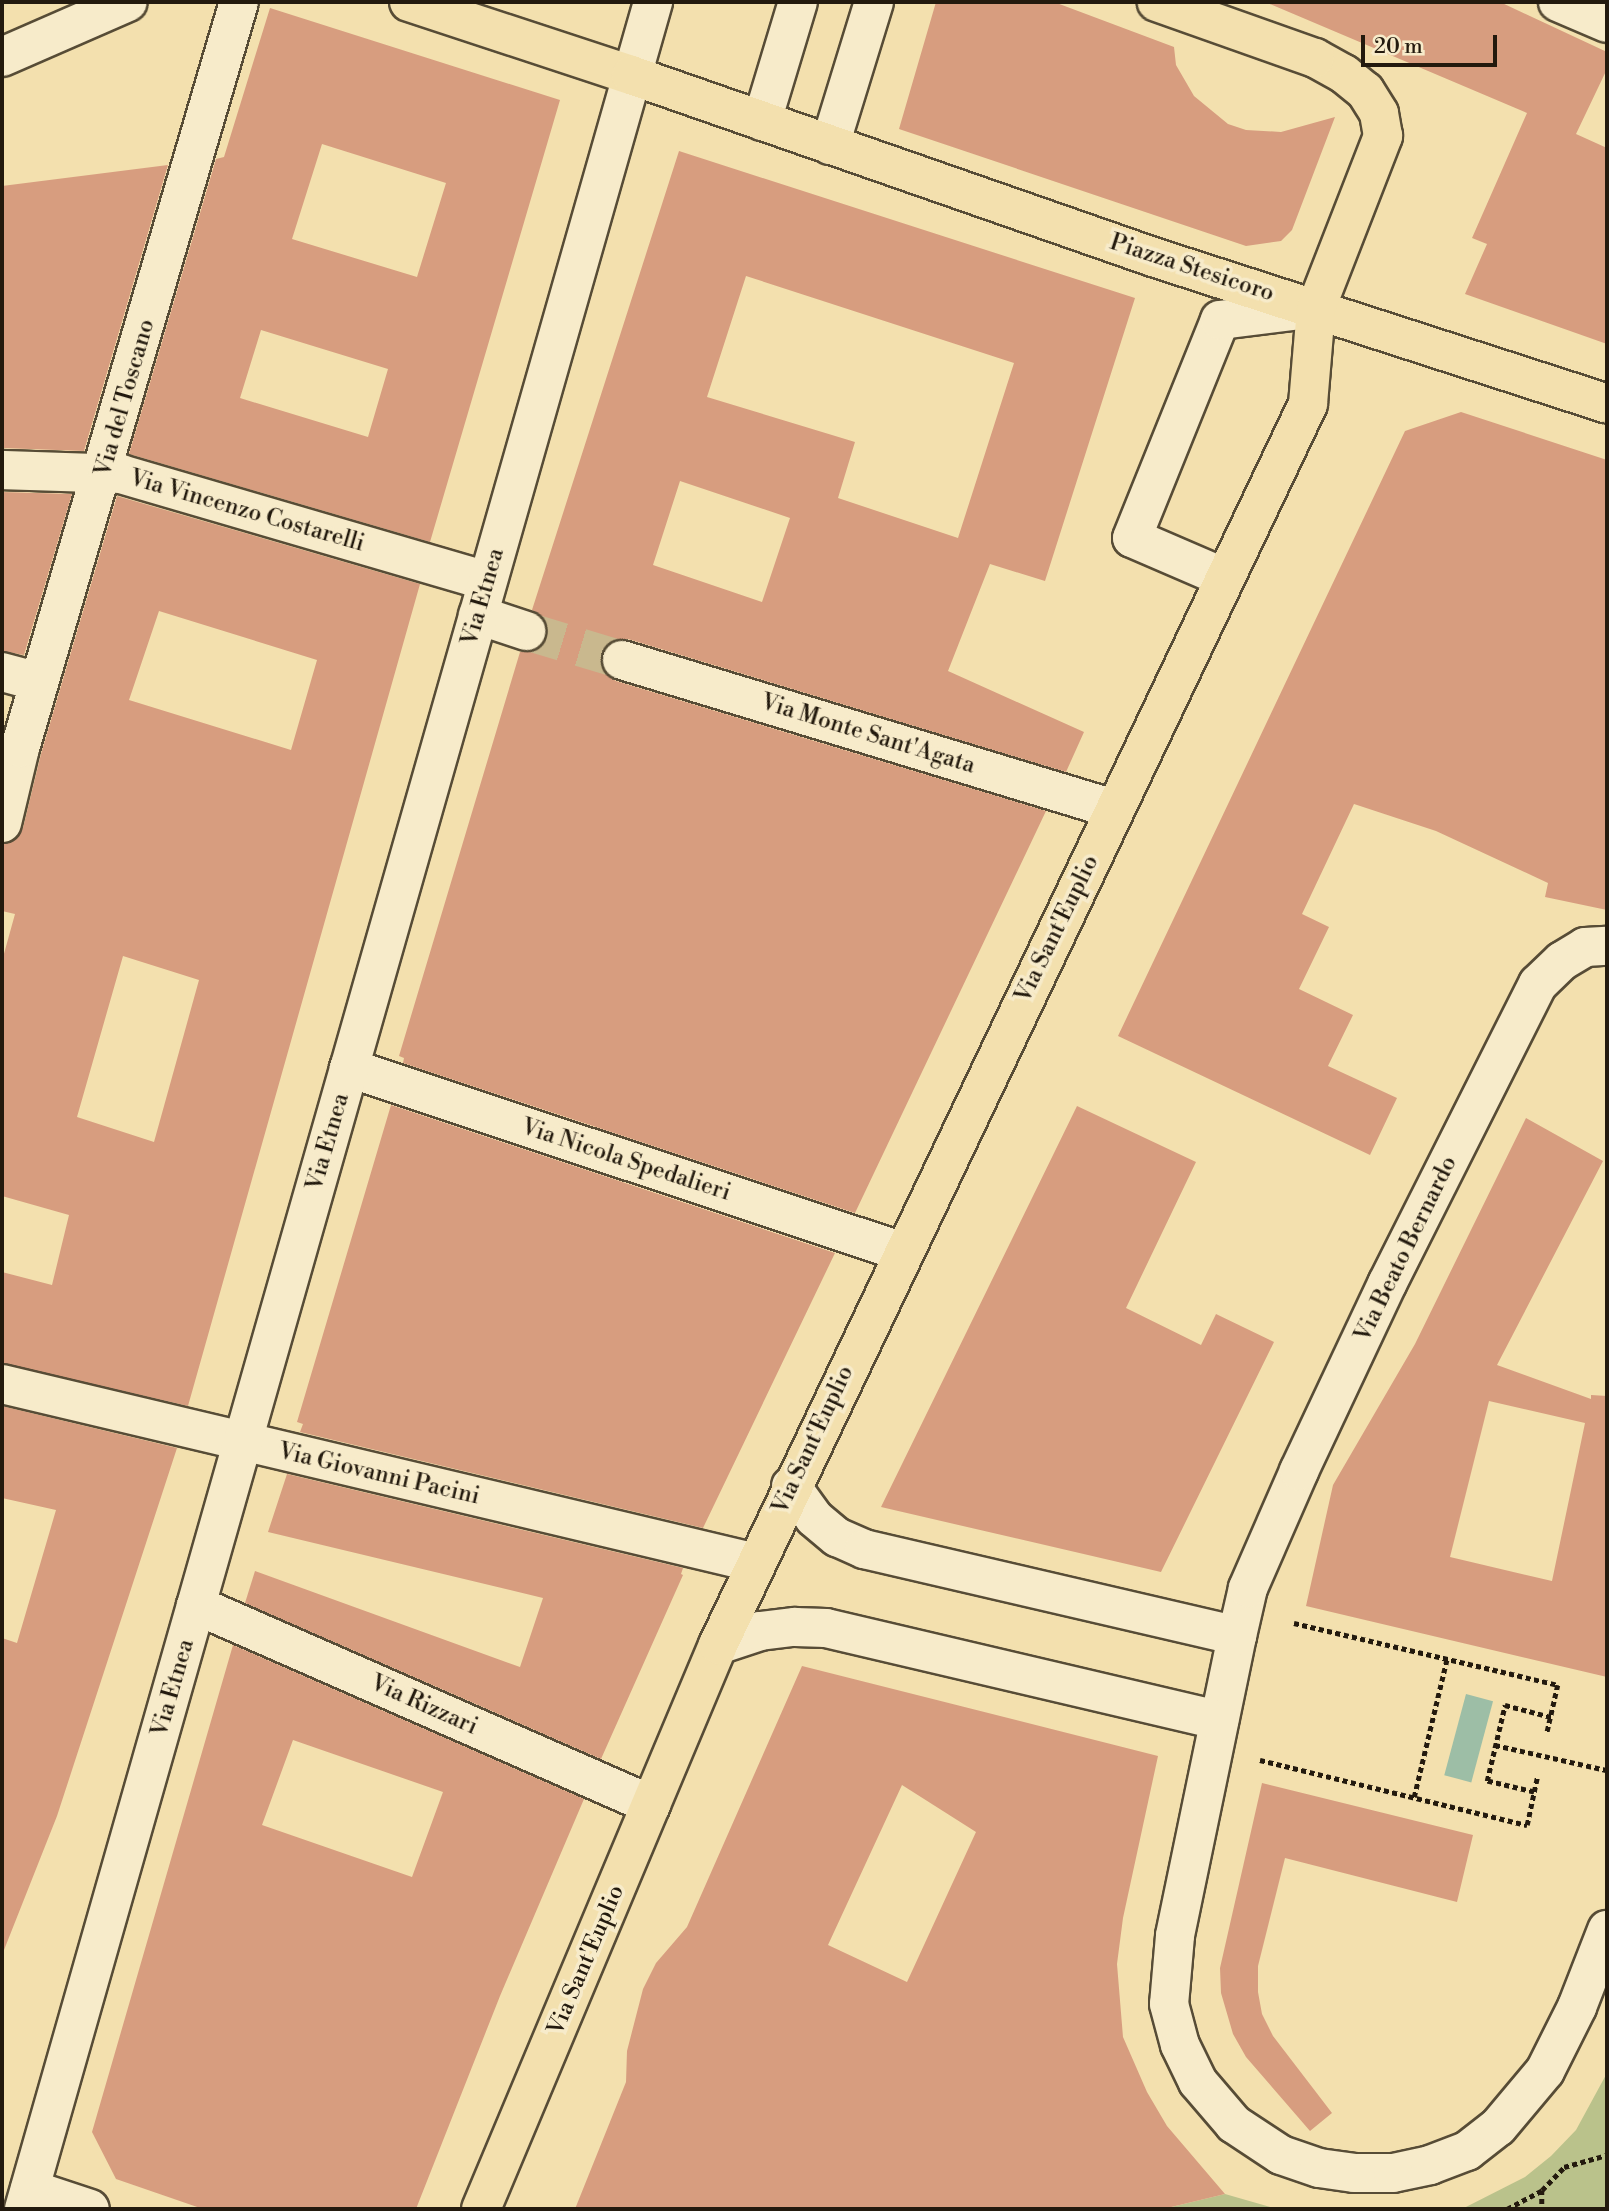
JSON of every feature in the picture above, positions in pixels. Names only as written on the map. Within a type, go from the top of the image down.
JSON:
[{"type":"main road","name":"Piazza Stesicoro","points":[[409,2],[631,75],[1153,257],[1607,404]]},
{"type":"main road","points":[[1157,2],[1315,58],[1344,74],[1365,91],[1379,113],[1382,136],[1317,308]]},
{"type":"main road","name":"Via Sant'Euplio","points":[[481,2209],[718,1644],[1308,404],[1317,308]]},
{"type":"street","points":[[2,57],[128,2]]},
{"type":"street","name":"Via del Toscano","points":[[4,802],[239,2]]},
{"type":"street","name":"Via Etnea","points":[[27,2199],[653,2]]},
{"type":"street","points":[[762,121],[798,2]]},
{"type":"street","points":[[830,145],[874,2]]},
{"type":"street","points":[[1558,2],[1607,23]]},
{"type":"street","points":[[1225,578],[1132,538],[1220,320],[1317,308]]},
{"type":"street","name":"Via Vincenzo Costarelli","points":[[2,470],[121,474],[482,598],[526,631]]},
{"type":"street","name":"Via Monte Sant'Agata","points":[[622,660],[1114,809]]},
{"type":"street","points":[[2,672],[39,682]]},
{"type":"street","name":"Via Beato Bernardo","points":[[1607,946],[1585,947],[1562,961],[1538,984],[1387,1284],[1299,1471],[1247,1592],[1208,1769],[1172,1958],[1169,2004],[1180,2045],[1198,2082],[1234,2124],[1281,2155],[1319,2168],[1354,2173],[1393,2173],[1430,2165],[1467,2151],[1498,2127],[1545,2071],[1577,2007],[1607,1930]]},
{"type":"street","name":"Via Nicola Spedalieri","points":[[349,1068],[903,1252]]},
{"type":"street","name":"Via Giovanni Pacini","points":[[2,1384],[756,1563]]},
{"type":"street","points":[[791,1486],[814,1518],[837,1537],[864,1549],[1237,1636]]},
{"type":"street","name":"Via Rizzari","points":[[196,1605],[651,1805]]},
{"type":"street","points":[[718,1644],[760,1631],[795,1627],[826,1628],[1219,1720]]},
{"type":"street","points":[[27,2199],[90,2209]]},
{"type":"path","points":[[1294,1623],[1558,1685],[1547,1734]]},
{"type":"path","points":[[1414,1797],[1447,1659]]},
{"type":"path","points":[[1534,1792],[1487,1781],[1495,1745],[1505,1705],[1551,1717]]},
{"type":"path","points":[[1495,1745],[1606,1770]]},
{"type":"path","points":[[1260,1760],[1527,1825],[1537,1778]]},
{"type":"path","points":[[1507,2209],[1542,2190],[1564,2167],[1607,2154]]},
{"type":"path","points":[[1542,2190],[1542,2209]]},
{"type":"shaded area","points":[[1466,1694],[1493,1701],[1471,1782],[1444,1775]]},
{"type":"shaded area","points":[[1607,2073],[1607,2209],[1462,2209],[1525,2177],[1551,2156],[1576,2130]]},
{"type":"shaded area","points":[[1225,2194],[1277,2209],[1163,2209]]},
{"type":"building","points":[[936,2],[1054,2],[1174,47],[1176,65],[1194,96],[1228,124],[1246,130],[1281,132],[1335,117],[1292,230],[1281,241],[1246,246],[899,129]]},
{"type":"building","points":[[1265,2],[1500,2],[1607,52],[1607,69],[1576,134],[1607,148],[1607,344],[1465,294],[1487,244],[1472,238],[1527,113]]},
{"type":"building","points":[[270,8],[560,100],[430,542],[129,454],[216,159],[224,157]],"holes":[[[322,144],[446,183],[417,277],[292,239]],[[261,330],[388,369],[368,437],[240,398]]]},
{"type":"building","points":[[679,151],[1135,298],[1045,581],[990,564],[948,671],[1084,732],[1066,772],[628,639],[616,639],[601,653],[601,666],[607,675],[616,681],[1046,811],[855,1213],[403,1063],[404,1058],[399,1056],[520,652],[540,648],[547,637],[543,617],[532,610]],"holes":[[[746,276],[1014,363],[958,538],[838,498],[855,442],[707,397]],[[680,481],[790,518],[762,602],[653,565]]]},
{"type":"building","points":[[168,165],[84,451],[2,448],[2,186]]},
{"type":"building","points":[[1461,412],[1607,460],[1607,910],[1545,897],[1548,883],[1436,831],[1354,804],[1302,914],[1329,927],[1299,989],[1353,1015],[1328,1066],[1397,1098],[1370,1155],[1118,1036],[1405,431]]},
{"type":"building","points":[[2,492],[72,494],[24,655],[2,651]]},
{"type":"building","points":[[117,496],[420,584],[188,1406],[2,1363],[2,1272],[52,1285],[69,1215],[2,1196],[2,961],[15,914],[2,911],[2,844],[17,838],[23,828],[41,754]],"holes":[[[159,611],[317,660],[291,750],[129,700]],[[123,956],[199,980],[154,1142],[77,1117]]]},
{"type":"building","points":[[391,1105],[835,1253],[703,1528],[300,1432],[303,1424],[297,1422]]},
{"type":"building","points":[[1077,1106],[1196,1162],[1126,1308],[1201,1345],[1216,1314],[1274,1342],[1161,1572],[881,1507]]},
{"type":"building","points":[[1526,1118],[1603,1161],[1497,1365],[1591,1399],[1591,1395],[1607,1396],[1607,1677],[1306,1606],[1333,1485],[1415,1344]],"holes":[[[1489,1401],[1585,1423],[1552,1581],[1450,1557]]]},
{"type":"building","points":[[2,1406],[177,1448],[57,1816],[4,1950],[2,1638],[17,1643],[56,1510],[2,1498]]},
{"type":"building","points":[[287,1474],[683,1568],[683,1575],[601,1759],[245,1603],[255,1571],[520,1667],[543,1598],[268,1532]]},
{"type":"building","points":[[233,1645],[584,1799],[500,1996],[416,2209],[203,2209],[116,2179],[92,2132]],"holes":[[[293,1740],[443,1792],[412,1877],[262,1825]]]},
{"type":"building","points":[[802,1666],[1158,1756],[1123,1918],[1117,1964],[1123,2037],[1147,2092],[1167,2126],[1225,2194],[1163,2209],[575,2209],[626,2082],[627,2051],[643,1989],[656,1963],[687,1927]],"holes":[[[902,1785],[976,1832],[907,1982],[828,1945]]]},
{"type":"building","points":[[1262,1783],[1473,1835],[1457,1902],[1285,1858],[1258,1966],[1258,1992],[1262,2014],[1273,2036],[1332,2113],[1310,2131],[1246,2057],[1233,2034],[1221,1993],[1220,1968]]},
{"type":"tunnel","points":[[526,631],[622,660]]}]
